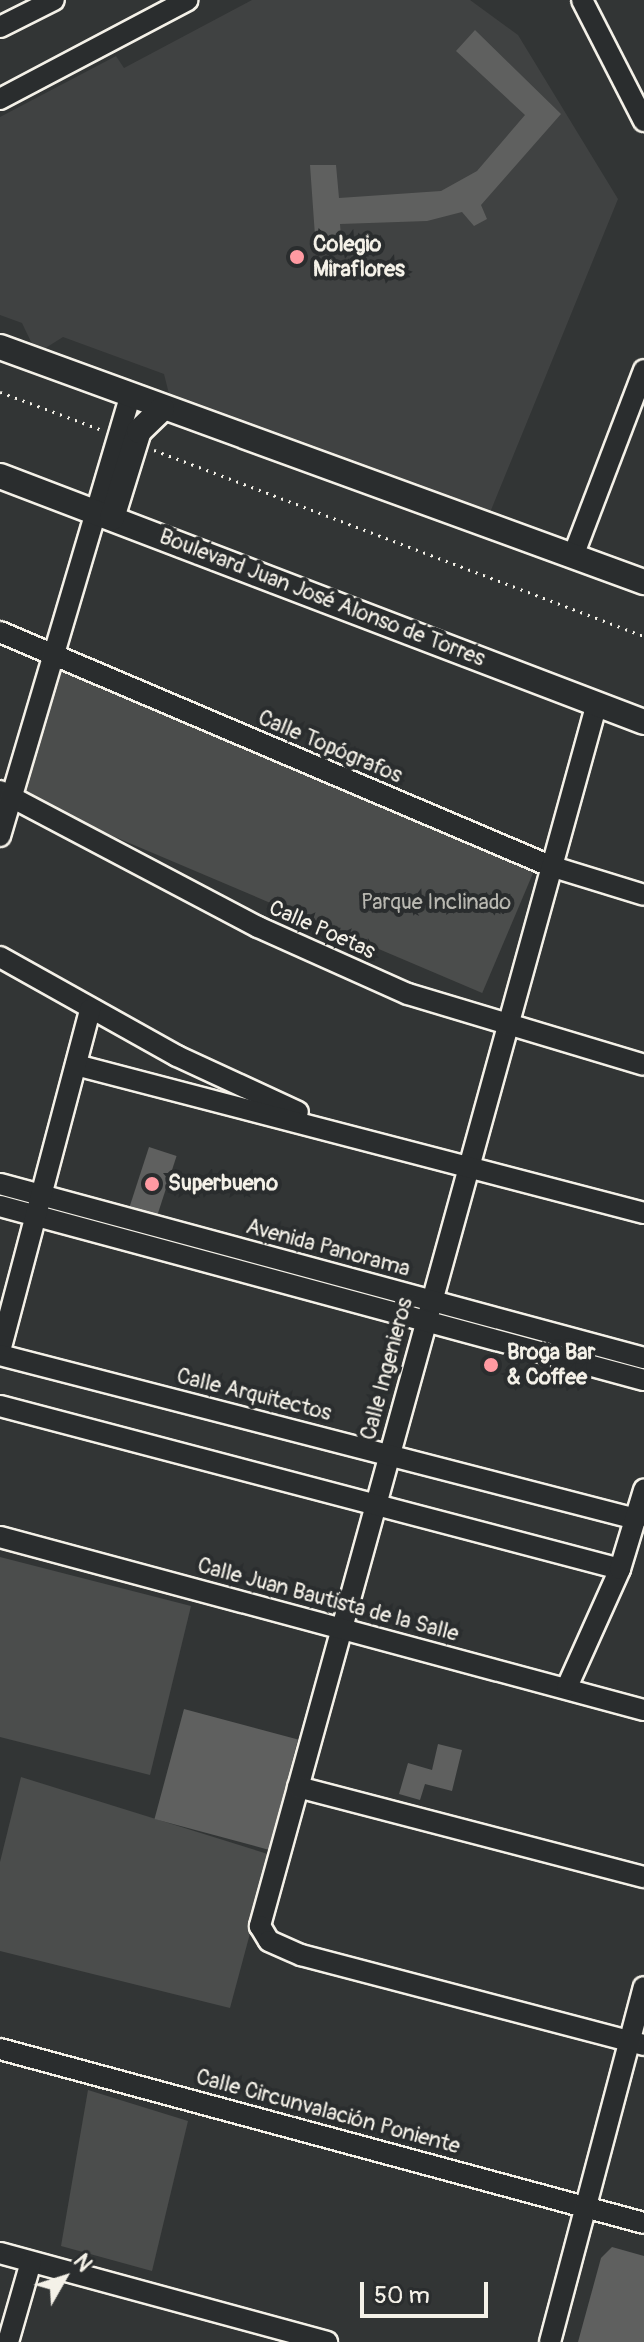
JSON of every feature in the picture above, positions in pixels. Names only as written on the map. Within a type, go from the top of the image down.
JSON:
[{"type":"main road","points":[[0,347],[162,409],[644,582]]},
{"type":"main road","points":[[102,514],[125,439],[162,409]]},
{"type":"main road","name":"Boulevard Juan José Alonso de Torres","points":[[0,476],[644,722]]},
{"type":"street","points":[[0,27],[54,0]]},
{"type":"street","points":[[0,99],[188,0]]},
{"type":"street","points":[[582,0],[644,121]]},
{"type":"street","points":[[573,556],[644,370]]},
{"type":"street","points":[[125,439],[130,397]]},
{"type":"street","points":[[0,836],[6,794],[49,653],[102,514]]},
{"type":"street","name":"Calle Topógrafos","points":[[0,632],[550,866],[644,895]]},
{"type":"street","name":"Calle Ingenieros","points":[[597,703],[502,1027],[344,1630],[260,1917],[263,1934],[280,1948],[637,2043]]},
{"type":"street","name":"Calle Poetas","points":[[6,794],[258,927],[502,1027],[644,1065]]},
{"type":"street","points":[[0,957],[90,1010],[342,1132]]},
{"type":"street","points":[[0,1353],[90,1010]]},
{"type":"street","points":[[76,1065],[342,1132],[465,1169],[644,1213]]},
{"type":"street","name":"Avenida Panorama","points":[[0,1184],[40,1207],[423,1322],[644,1380]]},
{"type":"street","name":"Avenida Panorama","points":[[0,1206],[40,1207],[429,1300],[644,1358]]},
{"type":"street","name":"Calle Arquitectos","points":[[0,1353],[636,1519]]},
{"type":"street","points":[[0,1406],[620,1569]]},
{"type":"street","points":[[567,1687],[620,1569],[644,1490]]},
{"type":"street","name":"Calle Juan Bautista de la Salle","points":[[0,1537],[644,1710]]},
{"type":"street","points":[[298,1787],[644,1877]]},
{"type":"street","points":[[550,2342],[586,2206],[637,2043],[644,1987]]},
{"type":"street","name":"Calle Circunvalación Poniente","points":[[0,2049],[644,2223]]},
{"type":"street","points":[[0,2253],[327,2342]]},
{"type":"street","points":[[8,2342],[31,2262]]},
{"type":"path","points":[[0,392],[644,636]]},
{"type":"shaded area","name":"Colegio Miraflores","points":[[252,0],[470,0],[518,35],[618,199],[489,515],[169,394],[164,374],[63,337],[44,349],[32,344],[22,323],[0,315],[0,117],[116,56],[124,68]]},
{"type":"green space","name":"Parque Inclinado","points":[[60,667],[535,869],[482,993],[7,791]]},
{"type":"green space","points":[[0,1557],[191,1606],[150,1775],[0,1737]]},
{"type":"green space","points":[[21,1777],[271,1855],[230,2008],[0,1951],[0,1862]]},
{"type":"green space","points":[[88,2090],[188,2121],[152,2271],[61,2246]]},
{"type":"building","points":[[475,30],[561,114],[481,205],[487,219],[474,226],[462,212],[427,221],[340,224],[342,249],[316,250],[310,165],[336,165],[339,198],[441,191],[477,171],[525,115],[456,51]]},
{"type":"building","name":"Superbueno","points":[[149,1147],[177,1156],[157,1215],[130,1206]]},
{"type":"building","points":[[184,1709],[298,1740],[268,1850],[154,1819]]},
{"type":"building","points":[[438,1744],[462,1750],[452,1791],[425,1784],[420,1800],[399,1794],[408,1763],[432,1770]]},
{"type":"building","points":[[612,2247],[644,2256],[644,2342],[578,2342],[601,2258]]},
{"type":"place","name":"Colegio Miraflores","points":[[297,257]]},
{"type":"place","name":"Superbueno","points":[[152,1184]]},
{"type":"place","name":"Broga Bar & Coffee","points":[[491,1365]]}]
